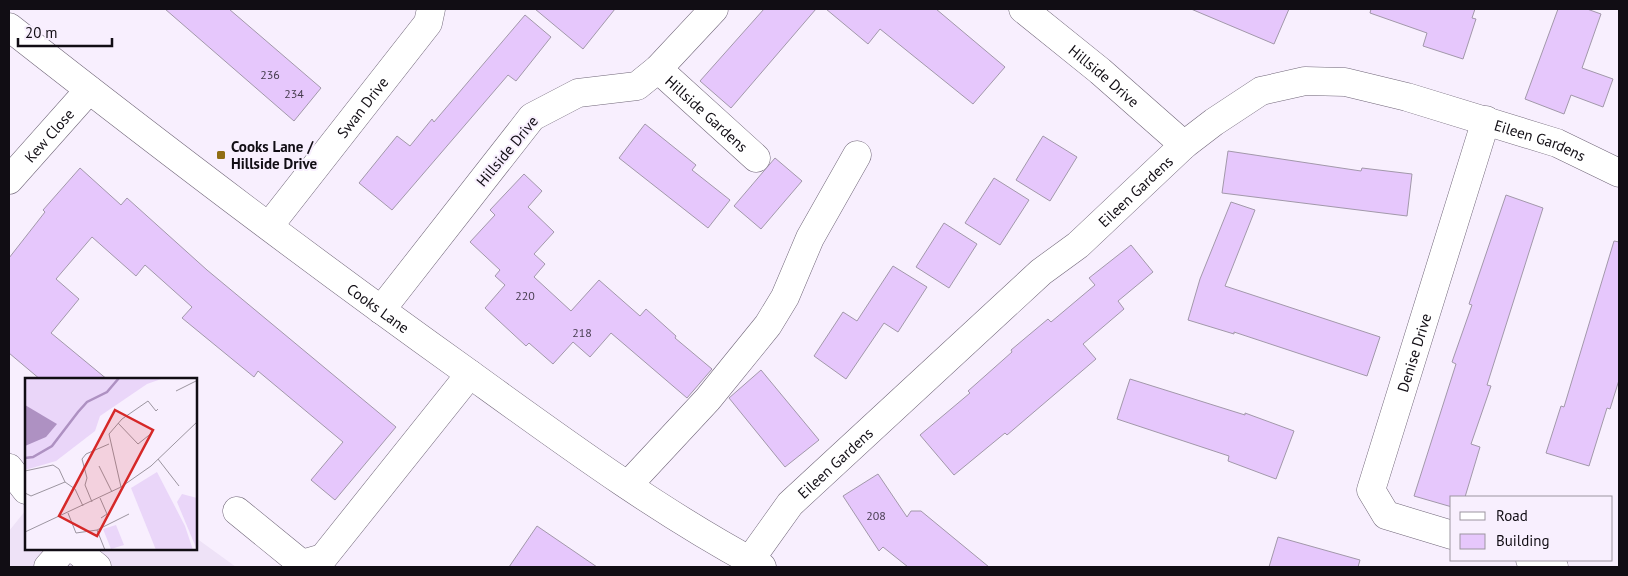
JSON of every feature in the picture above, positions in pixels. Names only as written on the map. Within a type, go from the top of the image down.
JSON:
[{"type":"street","name":"Swan Drive","points":[[269,226],[428,23],[431,9]]},
{"type":"street","name":"Hillside Drive","points":[[381,310],[532,117],[578,93],[637,86],[658,69],[714,9]]},
{"type":"street","name":"Hillside Drive","points":[[1023,9],[1100,72],[1184,145]]},
{"type":"street","name":"Cooks Lane","points":[[9,27],[269,226],[470,374],[628,485],[756,564]]},
{"type":"street","name":"Hillside Gardens","points":[[658,69],[756,158]]},
{"type":"street","name":"Eileen Gardens","points":[[756,564],[790,504],[1041,272],[1078,245],[1184,145],[1261,91],[1304,82],[1345,82],[1407,97],[1557,143],[1619,173]]},
{"type":"street","name":"Kew Close","points":[[9,180],[89,90]]},
{"type":"street","name":"Denise Drive","points":[[1450,534],[1386,515],[1371,490],[1486,120]]},
{"type":"street","points":[[628,485],[708,399],[768,326],[785,297],[810,238],[857,155]]},
{"type":"street","points":[[237,511],[302,564],[323,558],[470,374]]},
{"type":"street","points":[[9,468],[25,489]]},
{"type":"street","points":[[48,567],[63,551]]},
{"type":"street","points":[[77,551],[97,567]]},
{"type":"street","points":[[1533,561],[1554,567]]},
{"type":"shaded area","points":[[25,511],[25,551],[198,551],[198,539],[236,567],[9,567],[9,531]]},
{"type":"building","points":[[165,9],[229,9],[321,88],[294,121]]},
{"type":"building","points":[[535,9],[615,9],[583,49]]},
{"type":"building","points":[[764,9],[816,9],[731,108],[700,81]]},
{"type":"building","points":[[826,9],[936,9],[1005,67],[973,104],[880,29],[868,44]]},
{"type":"building","points":[[1191,9],[1289,9],[1274,44]]},
{"type":"building","points":[[1371,9],[1475,9],[1472,18],[1476,19],[1463,59],[1423,46],[1427,33],[1370,13]]},
{"type":"building","points":[[1558,9],[1587,9],[1601,14],[1582,68],[1613,79],[1603,107],[1571,95],[1564,114],[1525,99]]},
{"type":"building","points":[[525,15],[551,37],[516,81],[508,75],[392,210],[359,183],[397,136],[410,146],[432,119],[434,122]]},
{"type":"building","points":[[645,124],[696,165],[692,170],[730,200],[708,228],[619,158]]},
{"type":"building","points":[[1043,136],[1077,157],[1050,201],[1016,180]]},
{"type":"building","points":[[1228,151],[1361,171],[1362,168],[1412,174],[1407,216],[1222,193]]},
{"type":"building","points":[[775,158],[802,181],[761,229],[734,206]]},
{"type":"building","points":[[80,168],[121,205],[127,198],[207,270],[396,427],[335,500],[311,480],[343,442],[258,371],[254,377],[182,318],[192,307],[145,265],[136,276],[92,237],[56,279],[79,299],[51,333],[106,378],[39,378],[9,353],[9,258],[45,212],[43,210]]},
{"type":"building","points":[[524,174],[542,191],[528,207],[554,232],[534,254],[545,264],[534,277],[571,311],[599,280],[640,316],[646,309],[676,336],[675,338],[712,369],[687,398],[611,333],[590,357],[573,342],[553,364],[529,343],[526,346],[485,308],[505,285],[495,276],[500,270],[470,242],[495,215],[490,210]]},
{"type":"building","points":[[994,178],[1029,200],[1000,245],[965,223]]},
{"type":"building","points":[[1506,195],[1543,208],[1487,385],[1491,386],[1471,444],[1480,447],[1465,496],[1450,496],[1450,506],[1414,496],[1456,364],[1452,362],[1472,305],[1469,304]]},
{"type":"building","points":[[1231,202],[1255,210],[1225,286],[1380,337],[1367,376],[1234,332],[1234,334],[1188,320],[1200,279]]},
{"type":"building","points":[[944,223],[977,244],[949,288],[916,267]]},
{"type":"building","points":[[1614,241],[1619,242],[1619,380],[1610,409],[1607,408],[1589,466],[1546,453],[1561,406],[1564,407]]},
{"type":"building","points":[[1131,245],[1153,272],[1118,301],[1124,309],[1083,344],[1096,359],[1007,435],[1005,433],[954,475],[920,435],[970,393],[968,391],[1012,352],[1011,350],[1048,319],[1051,322],[1095,285],[1089,278]]},
{"type":"building","points":[[893,266],[927,287],[898,332],[884,323],[846,379],[814,356],[843,312],[857,321]]},
{"type":"building","points":[[761,370],[819,440],[785,467],[729,398]]},
{"type":"building","points":[[1130,379],[1245,415],[1245,413],[1294,431],[1276,479],[1228,461],[1229,456],[1117,419]]},
{"type":"building","points":[[878,474],[907,517],[911,511],[921,511],[989,567],[908,567],[883,547],[879,551],[843,496]]},
{"type":"building","points":[[537,526],[597,567],[509,567]]},
{"type":"building","points":[[1278,537],[1360,560],[1358,567],[1269,567]]},
{"type":"place","name":"Cooks Lane / Hillside Drive","points":[[221,155]]}]
